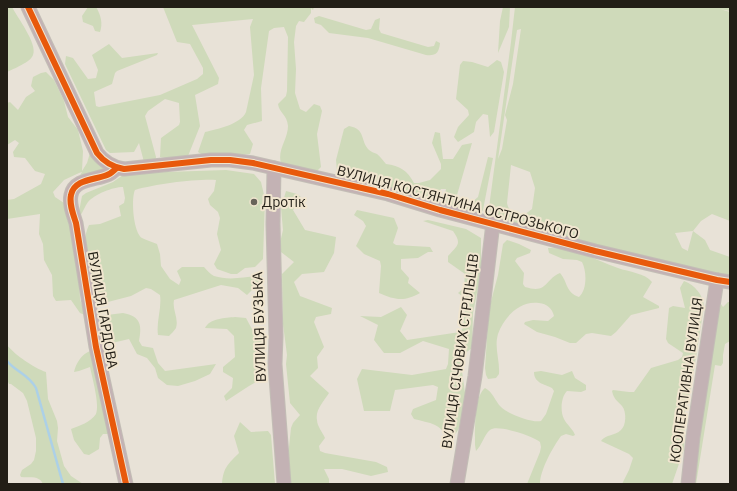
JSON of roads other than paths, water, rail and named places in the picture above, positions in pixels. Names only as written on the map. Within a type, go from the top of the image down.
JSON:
[{"type":"street","points":[[28,7],[97,153],[112,166]]},
{"type":"street","name":"ВУЛИЦЯ КОСТЯНТИНА ОСТРОЗЬКОГО","points":[[112,166],[124,169],[211,160],[230,160],[253,163],[388,194],[440,210],[494,223],[595,251],[730,282]]},
{"type":"street","name":"ВУЛИЦЯ ГАРДОВА","points":[[112,166],[108,175],[84,181],[74,188],[71,196],[71,206],[76,223],[96,347],[126,484]]},
{"type":"street","name":"ВУЛИЦЯ БУЗЬКА","points":[[274,168],[272,224],[276,336],[275,364],[284,484]]},
{"type":"street","name":"ВУЛИЦЯ СІЧОВИХ СТРІЛЬЦІВ","points":[[458,484],[475,376],[494,223]]},
{"type":"street","name":"КООПЕРАТИВНА ВУЛИЦЯ","points":[[688,484],[693,437],[716,280]]},
{"type":"waterway","points":[[7,361],[26,376],[36,388],[63,484]]},
{"type":"place","name":"Дротік","points":[[254,202]]}]
